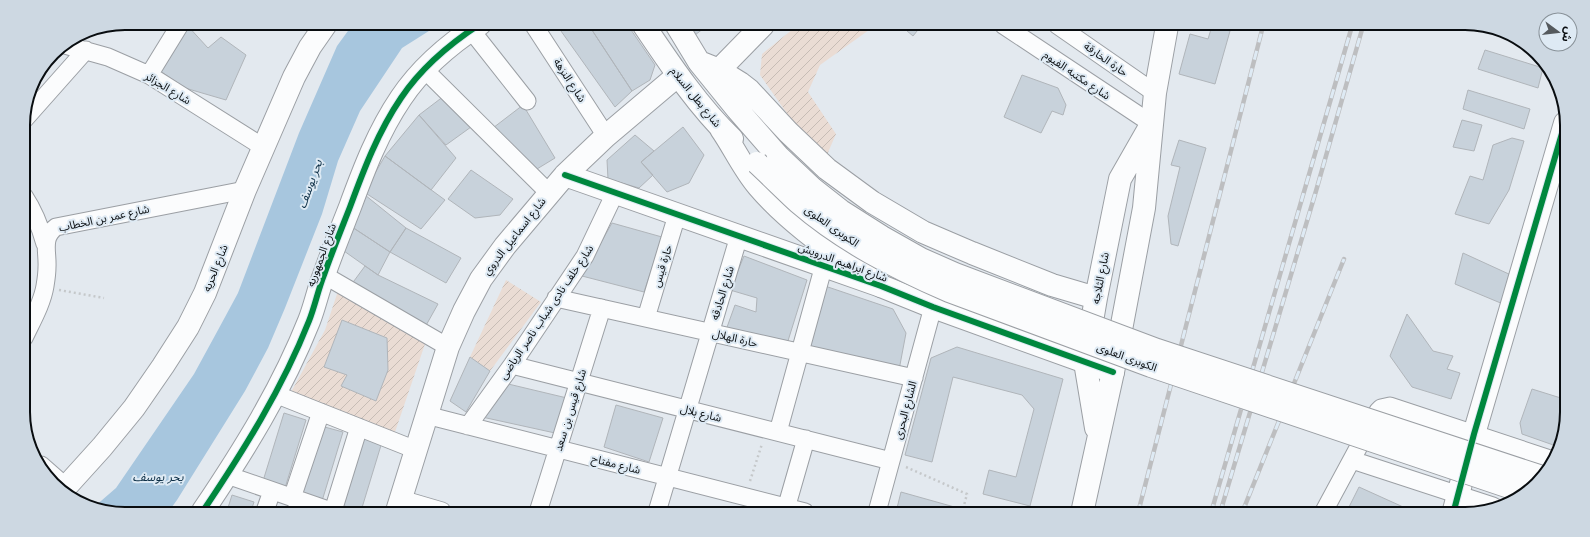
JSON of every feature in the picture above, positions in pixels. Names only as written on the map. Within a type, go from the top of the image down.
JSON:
[{"type":"main road","name":"شارع الحريه","points":[[66,486],[102,447],[134,408],[188,327],[205,293],[245,190],[294,77],[310,47],[322,30]]},
{"type":"main road","name":"شارع الجمهوريه","points":[[206,507],[249,442],[275,394],[309,320],[324,275],[372,150],[402,97],[425,70],[446,49],[471,30]]},
{"type":"main road","name":"شارع بطل السلام","points":[[647,30],[677,76],[722,129],[757,163]]},
{"type":"main road","points":[[680,30],[699,62],[719,70],[735,79],[749,90],[788,132],[827,169],[872,202],[922,232],[1052,285],[1096,298]]},
{"type":"main road","points":[[719,70],[757,30]]},
{"type":"main road","name":"شارع الثلاجه","points":[[1083,507],[1113,372],[1144,208],[1155,93],[1165,30]]},
{"type":"main road","name":"الكوبرى العلوى","points":[[699,62],[778,156],[813,189],[841,211],[882,237],[921,259],[955,274],[1156,350],[1536,475]]},
{"type":"main road","name":"شارع اسماعيل الدروي","points":[[399,505],[448,347],[464,311],[481,279],[505,246],[549,192],[565,175],[606,136],[677,76]]},
{"type":"main road","name":"شارع الثلاجه","points":[[1098,441],[1085,362],[1096,298],[1120,179],[1152,124]]},
{"type":"main road","points":[[722,129],[757,185],[784,213],[808,233],[881,286]]},
{"type":"main road","points":[[1455,504],[1560,141]]},
{"type":"main road","name":"الكوبرى العلوى","points":[[757,163],[800,203],[832,227],[872,253],[916,277],[949,291],[1151,366],[1518,490]]},
{"type":"main road","name":"شارع ابراهيم الدرويش","points":[[565,175],[824,265],[933,307],[1113,372]]},
{"type":"street","points":[[149,76],[176,30]]},
{"type":"street","points":[[477,30],[527,102]]},
{"type":"street","name":"شارع النزهة","points":[[537,30],[606,136]]},
{"type":"street","name":"شارع مكتبه الفيوم","points":[[1011,30],[1152,124]]},
{"type":"street","name":"حارة الخارقة","points":[[1064,30],[1155,93]]},
{"type":"street","name":"شارع الجزائر","points":[[71,47],[115,59],[149,76],[263,147]]},
{"type":"street","points":[[31,112],[86,50]]},
{"type":"street","points":[[425,70],[549,192]]},
{"type":"street","name":"شارع عمر بن الخطاب","points":[[45,244],[49,234],[56,227],[245,190]]},
{"type":"street","name":"شارع خلف نادى شباب ناصر الرياضى","points":[[468,426],[512,365],[585,256],[615,193]]},
{"type":"street","points":[[30,207],[37,220],[45,244],[47,268],[45,287],[30,326]]},
{"type":"street","name":"حارة قيس","points":[[646,318],[677,215]]},
{"type":"street","name":"شارع الحادقه","points":[[658,507],[739,236]]},
{"type":"street","points":[[772,431],[800,353],[824,265]]},
{"type":"street","points":[[324,275],[448,347]]},
{"type":"street","name":"حارة الهلال","points":[[556,298],[914,378]]},
{"type":"street","name":"الشارع البحرى","points":[[878,507],[933,307]]},
{"type":"street","name":"شارع قيس بن سعد","points":[[540,507],[602,308]]},
{"type":"street","name":"شارع بلال","points":[[512,365],[891,461]]},
{"type":"street","points":[[275,394],[416,450]]},
{"type":"street","points":[[1326,507],[1378,411],[1381,408],[1390,406],[1548,458]]},
{"type":"street","points":[[292,498],[321,412]]},
{"type":"street","name":"شارع مفتاح","points":[[426,415],[746,497],[777,507]]},
{"type":"street","points":[[333,507],[359,427]]},
{"type":"street","points":[[787,507],[806,439]]},
{"type":"street","points":[[1352,460],[1455,504],[1481,505]]},
{"type":"street","points":[[227,475],[292,498],[308,507]]},
{"type":"street","points":[[266,507],[272,491]]},
{"type":"street","points":[[399,505],[413,507]]},
{"type":"path","points":[[45,287],[104,298]]},
{"type":"path","points":[[746,497],[772,431]]},
{"type":"path","points":[[891,461],[967,494],[964,507]]},
{"type":"shaded area","points":[[792,30],[869,30],[820,65],[808,92],[836,134],[826,157],[802,135],[760,75],[762,54]]},
{"type":"shaded area","points":[[506,280],[541,302],[490,371],[470,357]]},
{"type":"shaded area","points":[[338,291],[425,344],[394,435],[290,394],[325,330]]},
{"type":"water","name":"بحر يوسف","points":[[349,30],[430,30],[402,48],[360,111],[338,161],[322,214],[268,348],[245,391],[177,500],[172,507],[125,507],[98,503],[116,488],[194,374],[238,293],[299,133],[337,46]]},
{"type":"building","points":[[182,30],[192,30],[208,48],[221,37],[246,55],[226,100],[185,88],[156,68]]},
{"type":"building","points":[[560,30],[592,30],[632,91],[615,107]]},
{"type":"building","points":[[592,30],[631,30],[655,65],[650,80],[632,91]]},
{"type":"building","points":[[692,30],[702,30],[695,35]]},
{"type":"building","points":[[906,30],[918,30],[913,36]]},
{"type":"building","points":[[1211,30],[1230,31],[1215,84],[1179,74],[1190,34],[1208,39]]},
{"type":"building","points":[[1485,50],[1540,67],[1542,70],[1538,88],[1478,69]]},
{"type":"building","points":[[1022,75],[1058,88],[1066,105],[1063,115],[1052,111],[1041,133],[1004,117]]},
{"type":"building","points":[[1468,90],[1530,109],[1524,129],[1463,109]]},
{"type":"building","points":[[444,96],[471,127],[446,145],[419,115]]},
{"type":"building","points":[[523,105],[555,158],[532,172],[489,131]]},
{"type":"building","points":[[419,115],[456,158],[431,190],[385,156]]},
{"type":"building","points":[[1462,120],[1482,125],[1474,151],[1453,147]]},
{"type":"building","points":[[683,127],[704,155],[689,183],[667,192],[641,162]]},
{"type":"building","points":[[635,135],[654,151],[641,162],[653,175],[639,188],[608,179],[607,160]]},
{"type":"building","points":[[1512,138],[1524,141],[1509,190],[1489,224],[1455,214],[1470,176],[1483,180],[1493,145]]},
{"type":"building","points":[[1179,140],[1206,148],[1178,246],[1171,244],[1168,216],[1180,167],[1171,165]]},
{"type":"building","points":[[385,156],[445,200],[421,229],[364,192]]},
{"type":"building","points":[[471,170],[513,199],[500,215],[475,218],[448,199]]},
{"type":"building","points":[[365,195],[406,228],[390,252],[352,227]]},
{"type":"building","points":[[612,223],[662,237],[644,292],[582,276]]},
{"type":"building","points":[[352,227],[390,252],[378,275],[344,251]]},
{"type":"building","points":[[406,228],[461,258],[446,283],[390,252]]},
{"type":"building","points":[[1463,253],[1511,275],[1503,304],[1455,284]]},
{"type":"building","points":[[744,256],[807,280],[787,344],[726,330],[735,305],[756,312],[757,298],[730,290]]},
{"type":"building","points":[[365,266],[378,275],[438,304],[424,329],[351,285]]},
{"type":"building","points":[[822,285],[893,309],[906,333],[899,370],[802,346]]},
{"type":"building","points":[[1407,314],[1433,351],[1453,356],[1447,369],[1460,373],[1451,399],[1412,387],[1390,356]]},
{"type":"building","points":[[342,320],[387,338],[388,370],[376,401],[341,386],[347,375],[324,367]]},
{"type":"building","points":[[957,347],[1063,379],[1030,506],[983,494],[989,470],[1016,477],[1034,409],[1022,395],[953,377],[932,462],[905,455],[931,358]]},
{"type":"building","points":[[470,357],[490,371],[466,412],[450,401]]},
{"type":"building","points":[[504,383],[567,398],[555,433],[482,417]]},
{"type":"building","points":[[1532,389],[1560,398],[1559,424],[1554,445],[1522,434],[1520,423]]},
{"type":"building","points":[[616,405],[663,418],[649,462],[604,447]]},
{"type":"building","points":[[284,413],[306,420],[285,488],[263,481]]},
{"type":"building","points":[[321,426],[343,432],[322,501],[300,494]]},
{"type":"building","points":[[360,435],[382,442],[362,507],[348,507],[338,504]]},
{"type":"building","points":[[1359,487],[1401,506],[1400,507],[1349,507]]},
{"type":"building","points":[[901,492],[954,507],[897,507]]},
{"type":"building","points":[[232,495],[254,502],[252,507],[228,507]]},
{"type":"railway","points":[[1140,507],[1262,30]]},
{"type":"railway","points":[[1213,507],[1351,30]]},
{"type":"railway","points":[[1222,507],[1316,191],[1362,30]]},
{"type":"railway","points":[[1244,507],[1344,259]]},
{"type":"cycle path","points":[[206,507],[261,419],[287,371],[309,321],[327,266],[372,151],[385,124],[401,98],[427,66],[458,39],[471,30]]},
{"type":"cycle path","points":[[1455,507],[1474,434],[1560,140]]},
{"type":"cycle path","points":[[565,175],[881,286],[933,307],[1113,372]]}]
